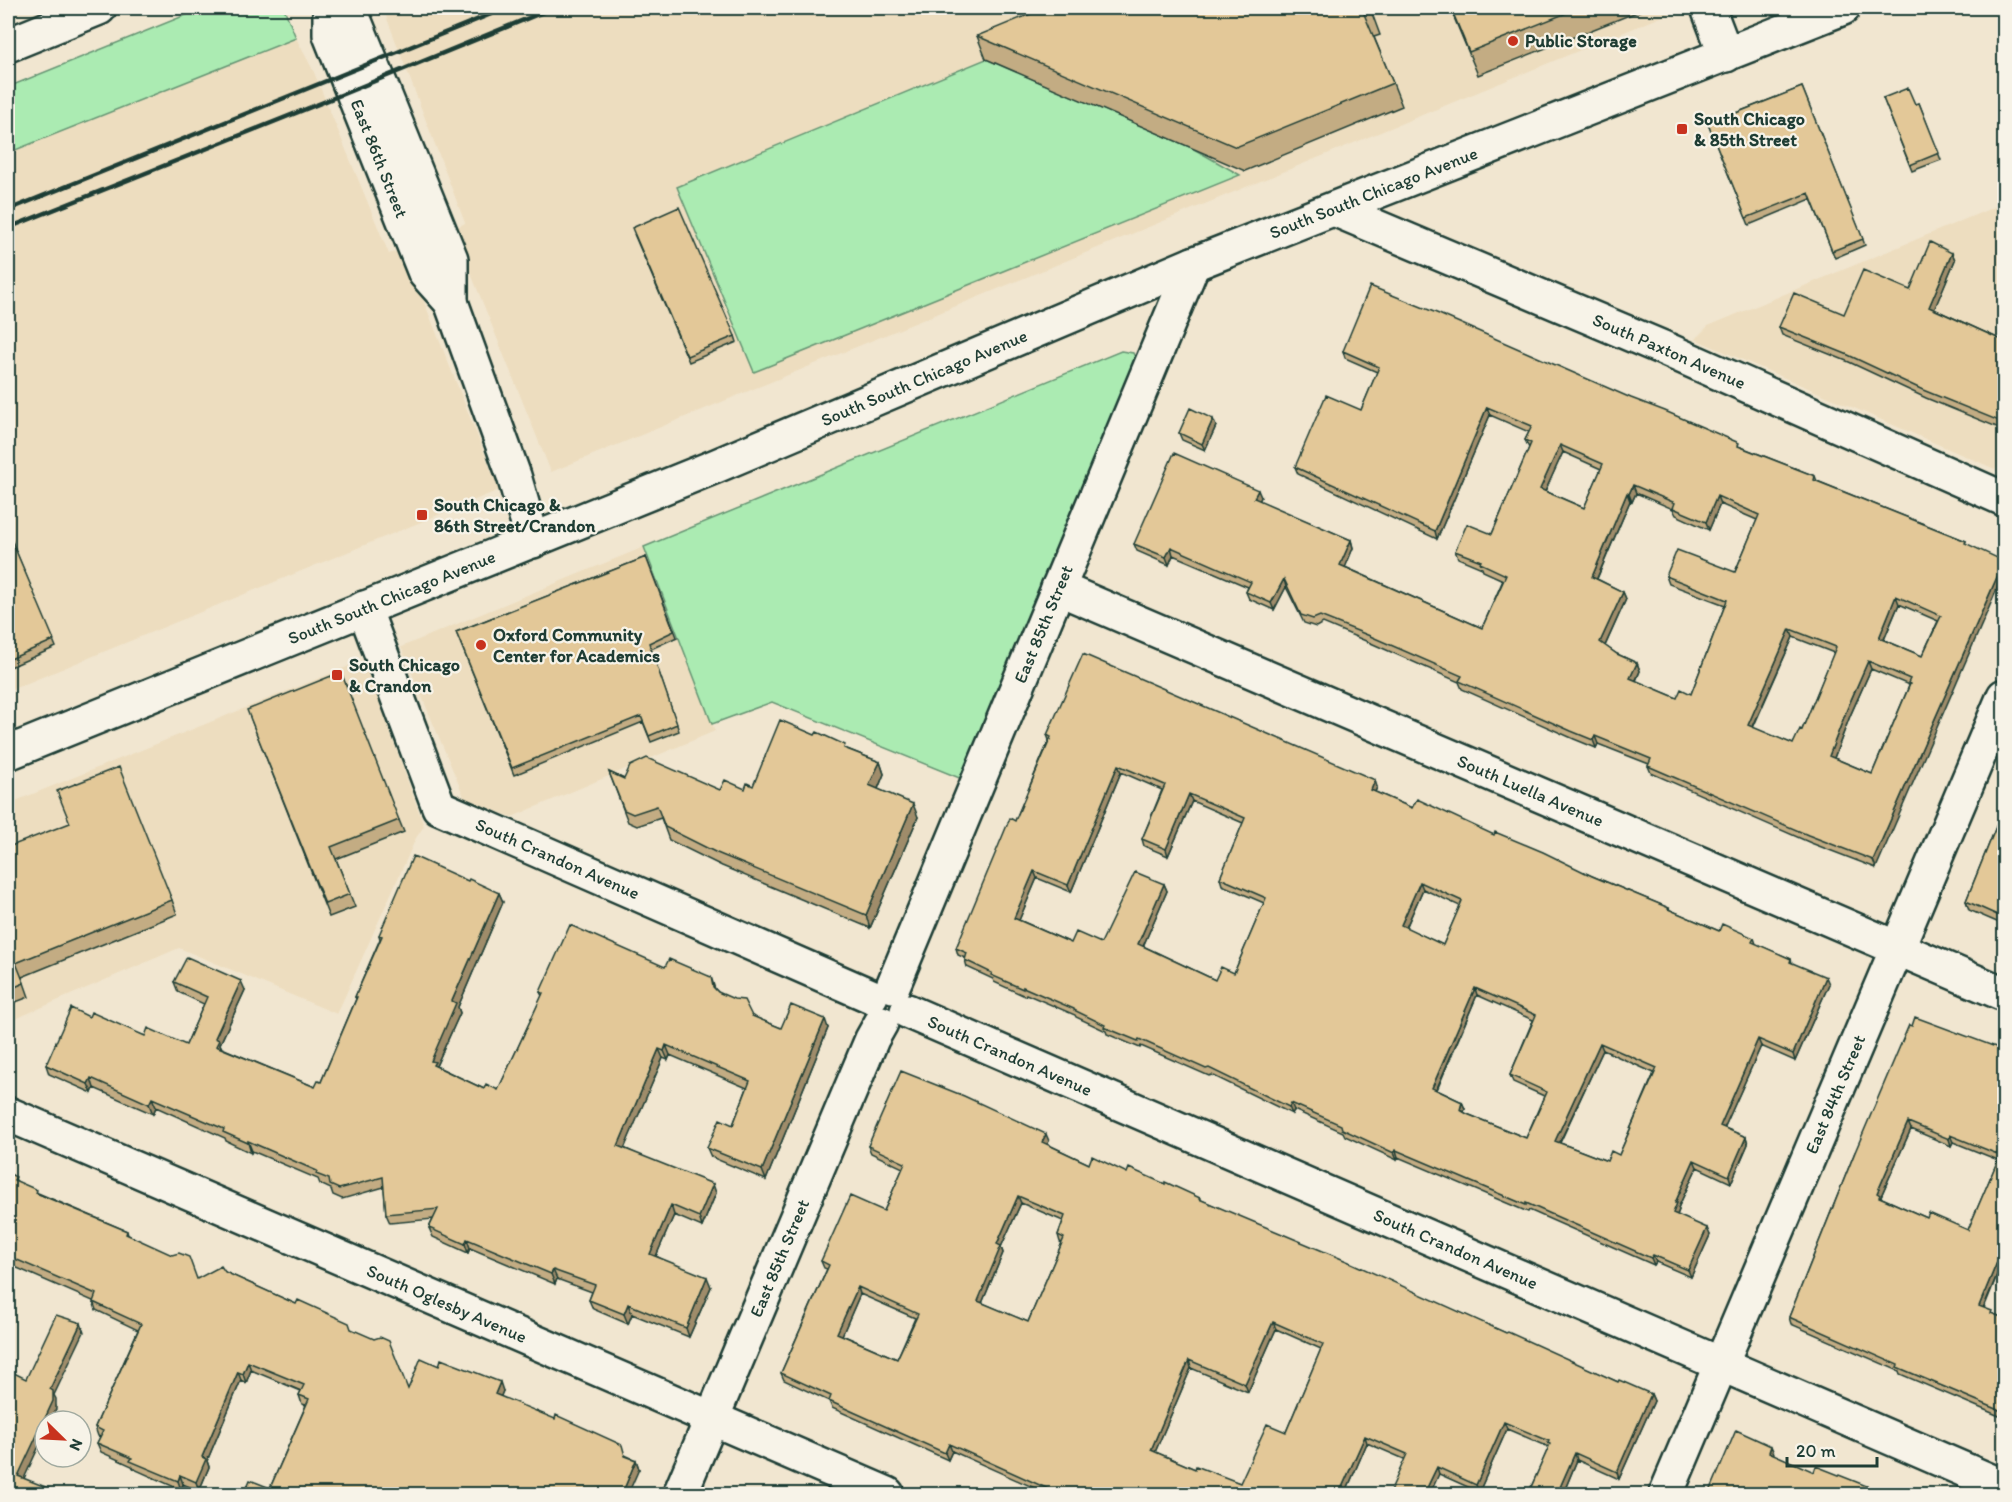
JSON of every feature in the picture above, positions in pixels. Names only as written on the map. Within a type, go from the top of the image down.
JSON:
[{"type":"main road","points":[[8,45],[99,8]]},
{"type":"main road","name":"East 86th Street","points":[[330,8],[330,35],[425,273],[451,302]]},
{"type":"main road","name":"East 86th Street","points":[[340,8],[356,24],[451,259],[451,302],[514,476],[533,541]]},
{"type":"main road","points":[[1708,8],[1726,55]]},
{"type":"main road","name":"South South Chicago Avenue","points":[[8,753],[533,541],[1193,264],[1843,8]]},
{"type":"main road","name":"South Paxton Avenue","points":[[1334,209],[1663,348],[2004,498]]},
{"type":"main road","name":"East 85th Street","points":[[680,1494],[888,1004],[1193,264]]},
{"type":"main road","name":"South Luella Avenue","points":[[1058,588],[2004,994]]},
{"type":"main road","name":"South Crandon Avenue","points":[[363,608],[439,807],[2004,1487]]},
{"type":"main road","name":"East 84th Street","points":[[1666,1494],[2004,696]]},
{"type":"main road","name":"South Oglesby Avenue","points":[[8,1114],[887,1494]]},
{"type":"shaded area","points":[[383,8],[1683,8],[551,472],[453,229],[465,223]]},
{"type":"shaded area","points":[[296,38],[313,70],[389,254],[403,249],[499,490],[8,691],[8,153]]},
{"type":"shaded area","points":[[2004,203],[2004,473],[1695,339],[1708,326]]},
{"type":"shaded area","points":[[644,547],[715,731],[512,817],[465,799],[401,647]]},
{"type":"shaded area","points":[[364,660],[424,826],[416,838],[337,1014],[179,948],[8,1022],[8,804]]},
{"type":"green space","points":[[203,8],[284,8],[296,38],[8,153],[8,87]]},
{"type":"green space","points":[[986,59],[1192,148],[1240,175],[754,372],[677,187]]},
{"type":"green space","points":[[1121,351],[1133,353],[1139,366],[962,779],[772,702],[712,724],[644,547]]},
{"type":"building","points":[[1045,8],[1370,8],[1371,11],[1364,14],[1393,83],[1236,147],[977,36]]},
{"type":"building","points":[[1451,8],[1579,8],[1469,52]]},
{"type":"building","points":[[1802,87],[1863,239],[1832,251],[1809,193],[1746,218],[1708,124]]},
{"type":"building","points":[[1908,88],[1915,104],[1919,103],[1939,153],[1910,165],[1883,98]]},
{"type":"building","points":[[679,207],[735,336],[687,356],[632,228]]},
{"type":"building","points":[[1930,242],[1952,253],[1929,307],[2004,341],[2004,423],[1779,327],[1794,293],[1844,314],[1863,270],[1910,290]]},
{"type":"building","points":[[1370,286],[1739,443],[1738,446],[1815,476],[1814,480],[1966,541],[1965,543],[2004,561],[1873,860],[1808,835],[1648,766],[1651,759],[1595,736],[1593,740],[1571,731],[1459,681],[1462,676],[1370,636],[1320,616],[1313,619],[1301,615],[1284,579],[1271,603],[1246,592],[1251,582],[1171,547],[1166,557],[1134,544],[1174,453],[1258,490],[1254,498],[1351,540],[1340,565],[1482,628],[1506,575],[1480,563],[1481,561],[1455,551],[1467,524],[1492,534],[1531,443],[1525,440],[1532,426],[1487,407],[1435,531],[1295,467],[1326,395],[1361,410],[1379,367],[1343,351]],"holes":[[[1560,445],[1603,464],[1584,508],[1540,489]],[[1633,485],[1675,503],[1673,508],[1706,522],[1717,496],[1759,515],[1735,572],[1677,550],[1666,576],[1727,600],[1691,694],[1681,689],[1677,698],[1630,678],[1637,663],[1617,654],[1600,642],[1623,592],[1592,577],[1627,493],[1629,494]],[[1896,596],[1941,616],[1922,656],[1879,638]],[[1790,629],[1836,647],[1802,730],[1800,729],[1793,744],[1748,725]],[[1868,661],[1910,679],[1908,683],[1910,684],[1872,774],[1829,756]]]},
{"type":"building","points":[[1190,408],[1213,419],[1202,444],[1179,433]]},
{"type":"building","points":[[8,532],[54,640],[8,660]]},
{"type":"building","points":[[646,557],[674,631],[649,643],[677,724],[649,736],[641,716],[512,768],[456,632]]},
{"type":"building","points":[[1083,654],[1375,780],[1371,790],[1412,808],[1417,799],[1494,835],[1495,832],[1543,852],[1592,876],[1719,931],[1722,924],[1754,938],[1752,942],[1791,959],[1790,962],[1826,977],[1793,1054],[1758,1039],[1720,1126],[1746,1137],[1729,1176],[1694,1160],[1675,1203],[1677,1203],[1673,1213],[1707,1228],[1688,1270],[1653,1255],[1651,1258],[1526,1203],[1526,1205],[1396,1150],[1394,1153],[1342,1129],[1341,1125],[1291,1103],[1289,1107],[1209,1068],[1206,1069],[1139,1039],[1138,1041],[1104,1027],[1105,1025],[1074,1009],[991,975],[992,973],[965,960],[967,953],[956,948],[1010,818],[1015,821],[1051,737],[1047,735]],"holes":[[[1118,765],[1165,785],[1142,839],[1166,849],[1189,794],[1245,818],[1220,878],[1266,898],[1234,973],[1221,967],[1215,980],[1138,944],[1164,884],[1135,872],[1101,943],[1076,932],[1071,943],[1014,918],[1034,871],[1068,885]],[[1420,882],[1462,901],[1443,945],[1401,925]],[[1475,988],[1536,1015],[1510,1075],[1547,1092],[1526,1138],[1467,1114],[1460,1110],[1462,1102],[1432,1088]],[[1600,1043],[1657,1068],[1619,1155],[1611,1151],[1607,1161],[1555,1141]]]},
{"type":"building","points":[[341,672],[399,820],[331,847],[350,894],[325,904],[247,710]]},
{"type":"building","points":[[780,720],[815,735],[817,732],[845,745],[844,748],[880,762],[869,785],[913,804],[866,915],[717,853],[665,827],[657,806],[633,814],[624,810],[609,772],[624,779],[630,766],[647,758],[720,790],[725,780],[745,789],[747,783],[753,786]]},
{"type":"building","points":[[119,767],[172,900],[16,963],[24,983],[8,990],[8,845],[11,846],[70,823],[57,791]]},
{"type":"building","points":[[2004,807],[2004,918],[1966,901]]},
{"type":"building","points":[[413,856],[499,893],[452,1001],[456,1003],[431,1061],[435,1062],[433,1065],[484,1089],[486,1084],[498,1090],[543,993],[540,992],[570,925],[665,967],[669,959],[711,977],[713,987],[718,992],[734,999],[744,1000],[752,1016],[781,1028],[791,1005],[825,1019],[762,1170],[707,1148],[720,1119],[733,1125],[750,1081],[666,1045],[664,1051],[659,1049],[618,1146],[713,1184],[699,1217],[671,1205],[650,1254],[707,1277],[686,1328],[628,1304],[624,1314],[589,1300],[595,1285],[553,1270],[551,1274],[467,1239],[465,1244],[429,1228],[438,1209],[386,1214],[383,1177],[339,1189],[330,1185],[329,1179],[316,1174],[317,1171],[223,1132],[224,1129],[152,1098],[149,1104],[91,1078],[88,1084],[46,1065],[71,1008],[89,1017],[91,1012],[145,1036],[148,1028],[186,1045],[207,997],[174,982],[187,957],[241,981],[215,1038],[219,1040],[216,1046],[315,1087],[318,1081],[321,1082]]},
{"type":"building","points":[[1915,1017],[2004,1050],[2004,1245],[1979,1306],[2004,1318],[2004,1412],[1897,1367],[1898,1365],[1789,1317],[1855,1152],[1909,1025],[1912,1026]],"holes":[[[1908,1122],[1949,1139],[1950,1135],[2000,1155],[1968,1230],[1929,1213],[1927,1218],[1879,1197],[1877,1193]]]},
{"type":"building","points":[[901,1071],[964,1096],[1046,1134],[1042,1142],[1089,1164],[1092,1156],[1127,1173],[1129,1168],[1165,1184],[1165,1182],[1199,1199],[1349,1262],[1618,1382],[1619,1380],[1651,1394],[1617,1472],[1575,1453],[1557,1494],[1528,1494],[1550,1444],[1549,1441],[1504,1422],[1476,1485],[1437,1467],[1424,1494],[1389,1494],[1407,1454],[1365,1436],[1339,1494],[1054,1494],[1053,1491],[949,1444],[945,1453],[829,1401],[831,1396],[781,1373],[829,1265],[821,1261],[850,1196],[884,1211],[905,1163],[868,1146]],"holes":[[[1018,1196],[1065,1216],[1058,1235],[1064,1238],[1028,1322],[978,1301],[1001,1246],[997,1244]],[[858,1287],[918,1314],[897,1359],[837,1333]],[[1273,1322],[1323,1344],[1286,1432],[1267,1424],[1240,1483],[1196,1466],[1195,1469],[1151,1450],[1189,1360],[1245,1384]]]},
{"type":"building","points":[[8,1173],[16,1177],[14,1180],[37,1190],[36,1193],[127,1231],[126,1234],[172,1255],[179,1253],[189,1257],[197,1279],[221,1266],[225,1272],[296,1304],[298,1300],[349,1323],[351,1329],[374,1339],[380,1337],[389,1341],[408,1389],[421,1358],[439,1366],[441,1359],[500,1382],[495,1394],[555,1419],[556,1415],[622,1445],[625,1456],[636,1460],[622,1494],[244,1494],[250,1480],[270,1488],[309,1399],[299,1395],[304,1385],[248,1362],[243,1374],[238,1372],[202,1457],[206,1459],[196,1482],[180,1475],[178,1481],[130,1461],[132,1458],[97,1443],[103,1431],[95,1427],[141,1324],[93,1302],[96,1294],[8,1256]]},
{"type":"building","points":[[56,1315],[81,1323],[50,1389],[53,1391],[53,1401],[49,1409],[33,1409],[33,1444],[18,1476],[63,1494],[8,1494],[8,1370],[26,1379]]},
{"type":"building","points":[[1736,1430],[1771,1446],[1769,1452],[1814,1472],[1816,1466],[1887,1494],[1709,1494]]},
{"type":"railway","points":[[8,210],[506,8]]},
{"type":"railway","points":[[8,228],[553,8]]},
{"type":"place","name":"Public Storage","points":[[1513,41]]},
{"type":"place","name":"South Chicago & 85th Street","points":[[1682,129]]},
{"type":"place","name":"South Chicago & 86th Street/Crandon","points":[[422,515]]},
{"type":"place","name":"Oxford Community Center for Academics","points":[[481,645]]},
{"type":"place","name":"South Chicago & Crandon","points":[[337,675]]}]
